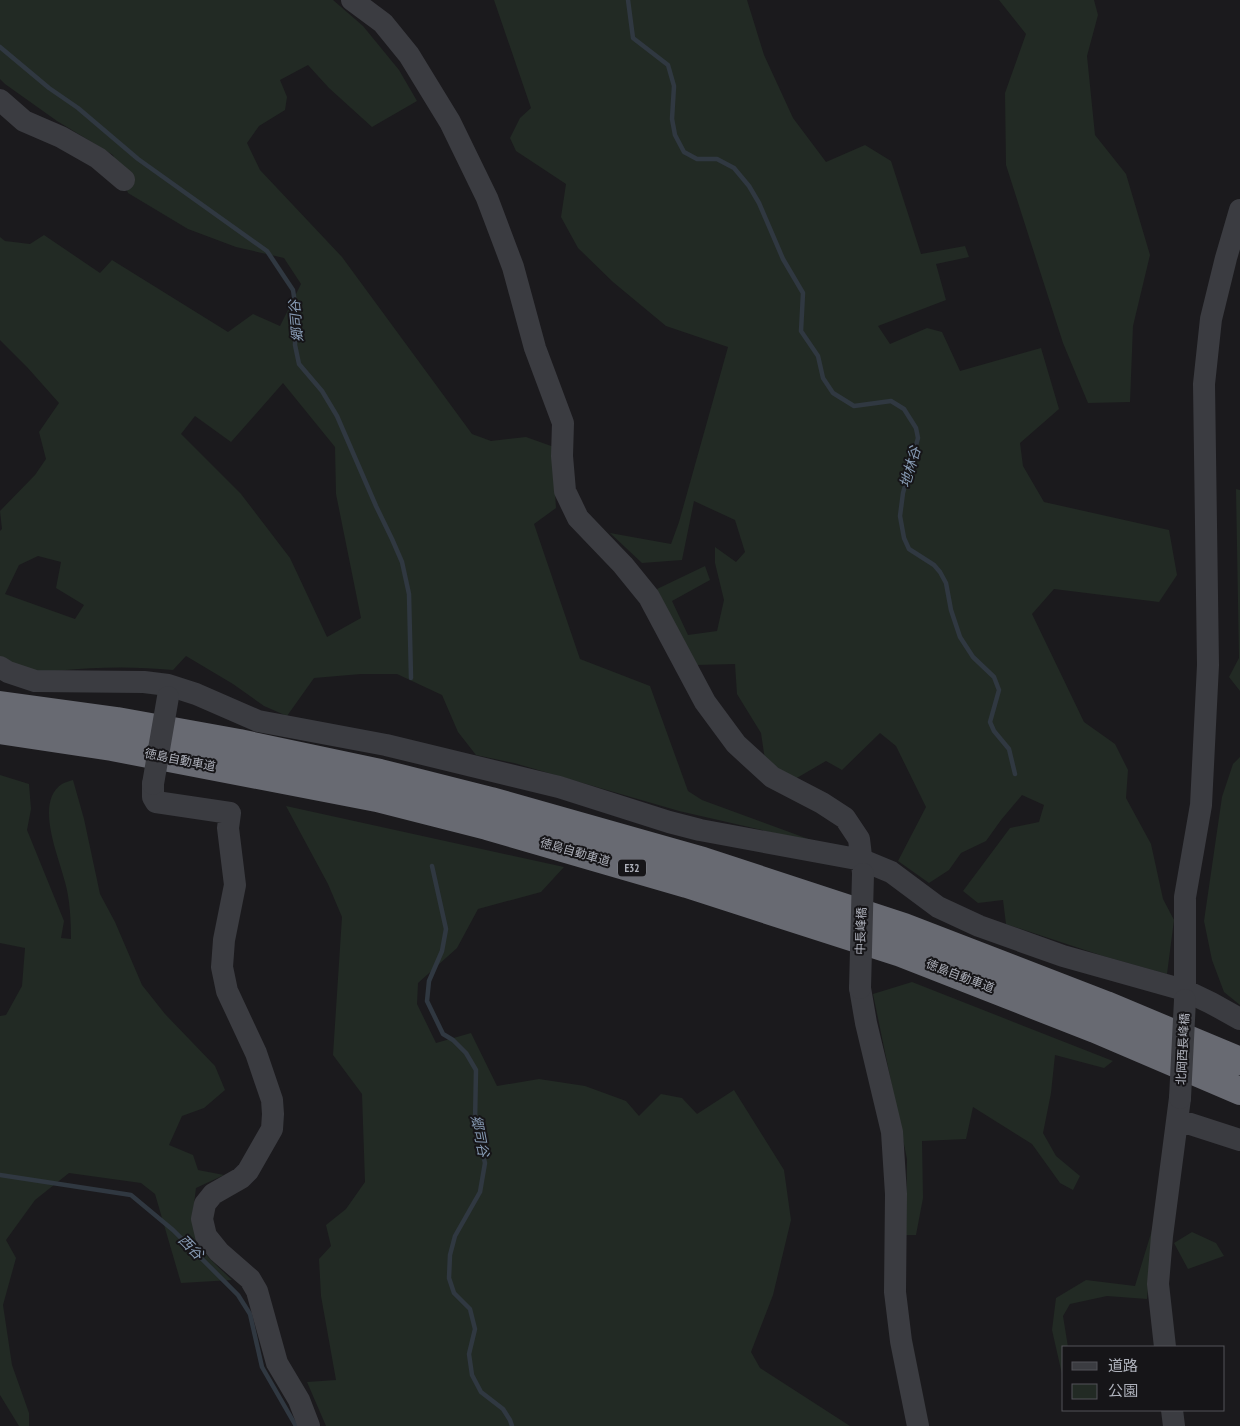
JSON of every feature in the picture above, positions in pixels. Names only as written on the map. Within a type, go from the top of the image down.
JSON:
[{"type":"highway","name":"徳島自動車道","points":[[0,705],[117,721],[230,741],[380,773],[694,858],[904,927],[1106,1005],[1240,1061]]},
{"type":"highway","name":"徳島自動車道","points":[[0,730],[112,747],[377,798],[487,826],[687,884],[901,953],[1095,1029],[1240,1091]]},
{"type":"street","name":"中長峰橋","points":[[352,0],[383,23],[409,55],[450,122],[487,198],[513,267],[535,348],[563,424],[562,456],[565,490],[578,518],[623,565],[649,597],[704,702],[736,744],[772,777],[822,803],[845,818],[859,839],[863,867],[860,988],[866,1023],[892,1132],[896,1194],[895,1292],[901,1341],[918,1426]]},
{"type":"street","points":[[0,100],[24,121],[61,137],[98,158],[124,180]]},
{"type":"street","name":"北岡西長峰橋","points":[[1165,1346],[1158,1284],[1162,1236],[1180,1098],[1185,897],[1201,805],[1208,665],[1204,384],[1211,319],[1240,210]]},
{"type":"street","points":[[0,667],[8,672],[35,681],[144,682],[168,691],[196,694],[258,721],[386,745],[549,785],[700,830],[891,872],[938,907],[979,926],[1063,956],[1184,995],[1212,1002],[1240,1019]]},
{"type":"street","points":[[168,691],[152,784],[153,797],[156,802],[230,813],[228,828],[235,884],[224,940],[222,967],[227,991],[256,1053],[272,1100],[272,1129],[248,1171],[241,1178],[212,1194],[205,1204],[202,1219],[206,1236],[219,1252],[250,1279],[258,1291],[277,1363],[299,1400],[309,1426]]},
{"type":"street","points":[[1178,1120],[1240,1140]]},
{"type":"street","points":[[1172,1411],[1174,1426]]},
{"type":"green space","points":[[0,0],[333,0],[363,26],[399,70],[417,101],[372,127],[329,88],[308,65],[280,80],[287,97],[285,110],[259,126],[247,143],[260,170],[342,257],[472,434],[491,441],[526,437],[554,447],[556,508],[534,524],[580,659],[650,686],[688,791],[702,800],[822,844],[679,811],[514,763],[476,755],[458,732],[442,695],[397,674],[361,674],[314,678],[287,716],[264,706],[233,684],[186,656],[173,670],[130,667],[86,668],[0,678],[0,531],[2,529],[0,511],[35,475],[46,459],[39,432],[59,403],[0,340],[0,237],[5,241],[30,244],[44,235],[100,273],[112,260],[228,332],[253,314],[280,326],[301,284],[284,258],[236,247],[188,229],[128,193],[113,155],[57,121],[0,79]],"holes":[[[283,383],[335,447],[336,494],[361,618],[327,637],[290,558],[241,494],[181,434],[195,416],[231,442]],[[38,556],[61,562],[56,588],[84,605],[75,619],[5,594],[19,565]]]},
{"type":"green space","points":[[494,0],[747,0],[764,55],[793,118],[826,162],[865,145],[891,161],[921,254],[965,246],[969,257],[936,264],[946,300],[878,326],[890,344],[927,328],[942,332],[960,371],[1041,348],[1059,409],[1020,443],[1023,466],[1044,502],[1169,530],[1177,575],[1159,602],[1054,589],[1032,614],[1084,722],[1115,744],[1128,770],[1126,798],[1151,844],[1163,899],[1174,920],[1167,974],[1103,956],[1006,924],[1003,900],[978,903],[963,891],[1010,828],[1039,822],[1044,805],[1022,795],[986,841],[961,853],[949,870],[929,883],[898,861],[926,807],[896,746],[880,733],[842,770],[826,761],[795,779],[765,760],[761,733],[737,694],[735,664],[695,665],[657,589],[705,566],[710,580],[672,601],[688,635],[717,631],[724,600],[715,563],[715,547],[736,562],[745,552],[735,520],[694,501],[682,560],[642,563],[610,533],[671,544],[679,522],[728,347],[666,326],[613,282],[578,248],[561,217],[566,184],[516,151],[510,138],[520,118],[531,108]]},
{"type":"green space","points":[[999,0],[1094,0],[1098,15],[1087,56],[1095,135],[1126,174],[1150,255],[1133,326],[1130,402],[1088,403],[1063,343],[1006,165],[1005,93],[1026,34]]},
{"type":"green space","points":[[1236,489],[1240,490],[1240,691],[1229,677],[1239,658]]},
{"type":"green space","points":[[1240,757],[1240,1005],[1224,992],[1212,960],[1204,921],[1222,797],[1233,764]]},
{"type":"green space","points":[[0,775],[29,784],[31,809],[27,830],[64,921],[61,938],[71,939],[68,896],[54,845],[49,816],[50,803],[54,792],[62,784],[73,780],[84,819],[100,894],[115,922],[142,985],[165,1014],[215,1066],[225,1090],[204,1108],[182,1116],[169,1145],[193,1155],[198,1170],[224,1175],[196,1188],[193,1220],[194,1231],[202,1249],[232,1280],[181,1283],[155,1194],[141,1183],[69,1173],[35,1200],[6,1240],[16,1258],[3,1305],[12,1365],[29,1413],[29,1426],[19,1426],[0,1395],[0,1016],[6,1015],[22,986],[25,948],[0,943]]},
{"type":"green space","points":[[286,806],[564,867],[541,892],[478,909],[457,948],[418,983],[417,1004],[436,1043],[471,1033],[497,1086],[539,1079],[585,1086],[626,1101],[639,1116],[661,1094],[682,1098],[697,1114],[734,1090],[784,1170],[791,1220],[773,1295],[751,1352],[760,1368],[850,1426],[326,1426],[307,1382],[336,1380],[321,1296],[319,1259],[331,1246],[326,1225],[346,1209],[365,1182],[362,1094],[333,1055],[342,917],[328,884]]},
{"type":"green space","points":[[912,982],[1113,1061],[1104,1068],[1055,1055],[1051,1093],[1043,1133],[1056,1156],[1080,1176],[1073,1190],[1060,1183],[1032,1144],[973,1107],[966,1139],[922,1141],[923,1198],[916,1235],[906,1235],[907,1159],[873,994]]},
{"type":"green space","points":[[1155,1220],[1147,1299],[1107,1296],[1070,1304],[1063,1316],[1068,1346],[1062,1346],[1062,1374],[1052,1330],[1056,1298],[1086,1280],[1135,1286]]},
{"type":"green space","points":[[1192,1232],[1216,1243],[1224,1256],[1188,1269],[1174,1243]]},
{"type":"waterway","name":"地林谷","points":[[628,0],[633,38],[668,65],[674,86],[672,119],[675,135],[684,152],[697,159],[717,159],[734,168],[749,186],[759,203],[783,259],[803,293],[801,331],[818,356],[823,378],[833,393],[854,406],[891,401],[904,409],[916,428],[918,438],[903,493],[900,516],[904,538],[909,549],[934,565],[940,572],[946,583],[951,610],[960,637],[973,657],[994,677],[999,690],[990,722],[994,731],[1009,749],[1015,774]]},
{"type":"waterway","name":"郷司谷","points":[[0,47],[49,88],[78,108],[138,159],[267,251],[293,290],[296,310],[295,345],[299,364],[322,391],[337,416],[402,562],[409,594],[411,678]]},
{"type":"waterway","name":"郷司谷","points":[[432,866],[446,929],[442,951],[429,981],[427,1001],[443,1034],[453,1040],[466,1053],[476,1070],[475,1122],[485,1163],[480,1192],[455,1236],[450,1255],[449,1278],[454,1293],[470,1309],[475,1329],[469,1354],[472,1375],[481,1392],[503,1409],[512,1426]]},
{"type":"waterway","name":"西谷","points":[[0,1175],[131,1195],[173,1230],[238,1295],[250,1314],[262,1367],[296,1426]]}]
